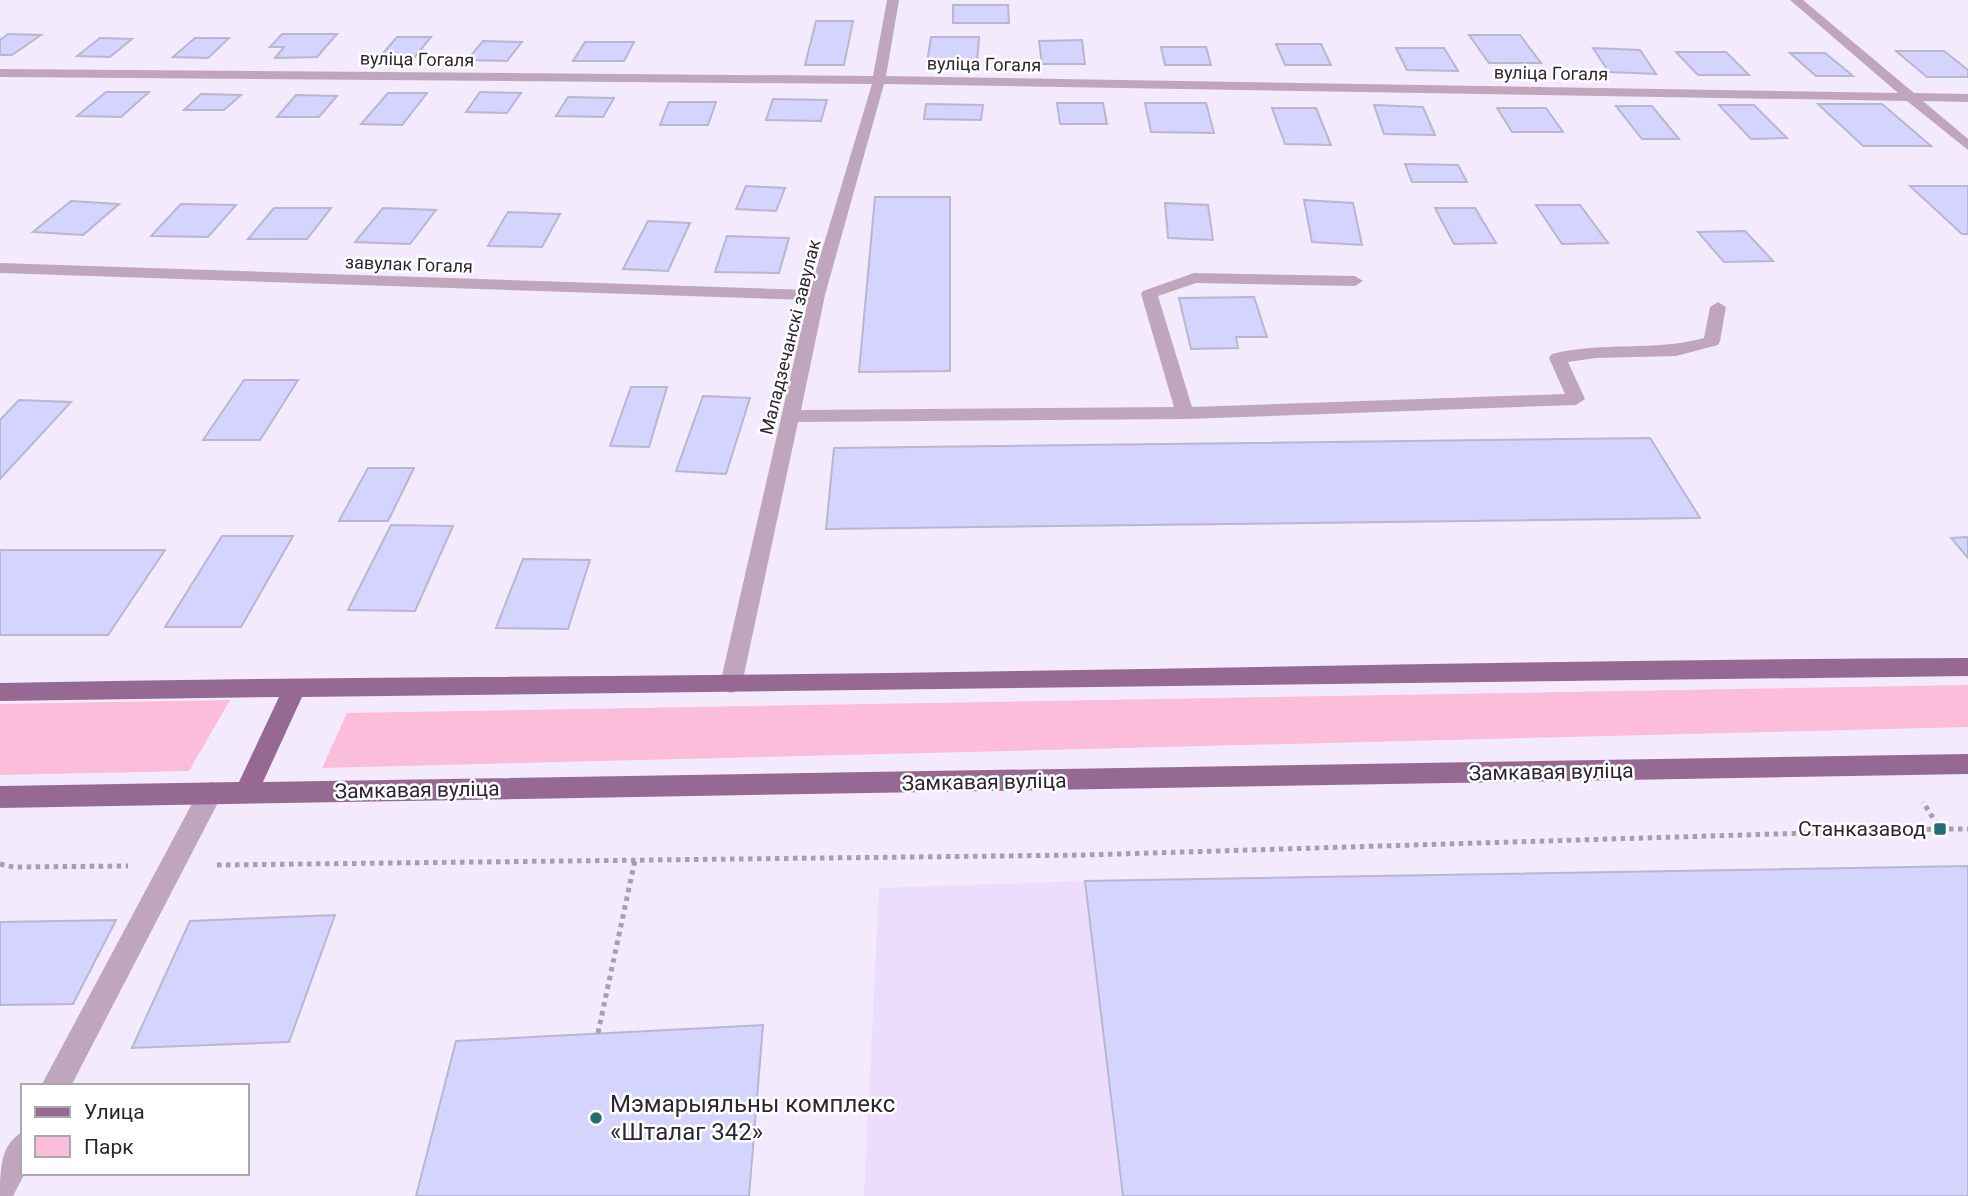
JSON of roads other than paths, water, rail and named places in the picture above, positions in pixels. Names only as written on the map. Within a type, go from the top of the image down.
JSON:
[{"type":"main road","points":[[0,692],[296,686],[731,684],[1725,667],[1968,667]]},
{"type":"main road","points":[[246,793],[296,686]]},
{"type":"main road","name":"Замкавая вуліца","points":[[0,797],[1968,764]]},
{"type":"street","name":"Маладзечанскі завулак","points":[[731,684],[817,295],[879,80],[894,0]]},
{"type":"street","points":[[1796,0],[1968,146]]},
{"type":"street","name":"вуліца Гогаля","points":[[0,73],[879,80],[1968,98]]},
{"type":"street","name":"завулак Гогаля","points":[[0,268],[817,295]]},
{"type":"street","points":[[1185,413],[1149,294],[1194,278],[1355,281]]},
{"type":"street","points":[[790,416],[1185,413],[1576,399],[1558,358],[1596,353],[1676,351],[1712,341],[1718,307]]},
{"type":"street","points":[[56,1084],[211,793]]},
{"type":"street","points":[[0,1190],[21,1151]]},
{"type":"place","name":"Станказавод","points":[[1940,829]]},
{"type":"place","name":"Мэмарыяльны комплекс «Шталаг 342»","points":[[596,1118]]}]
